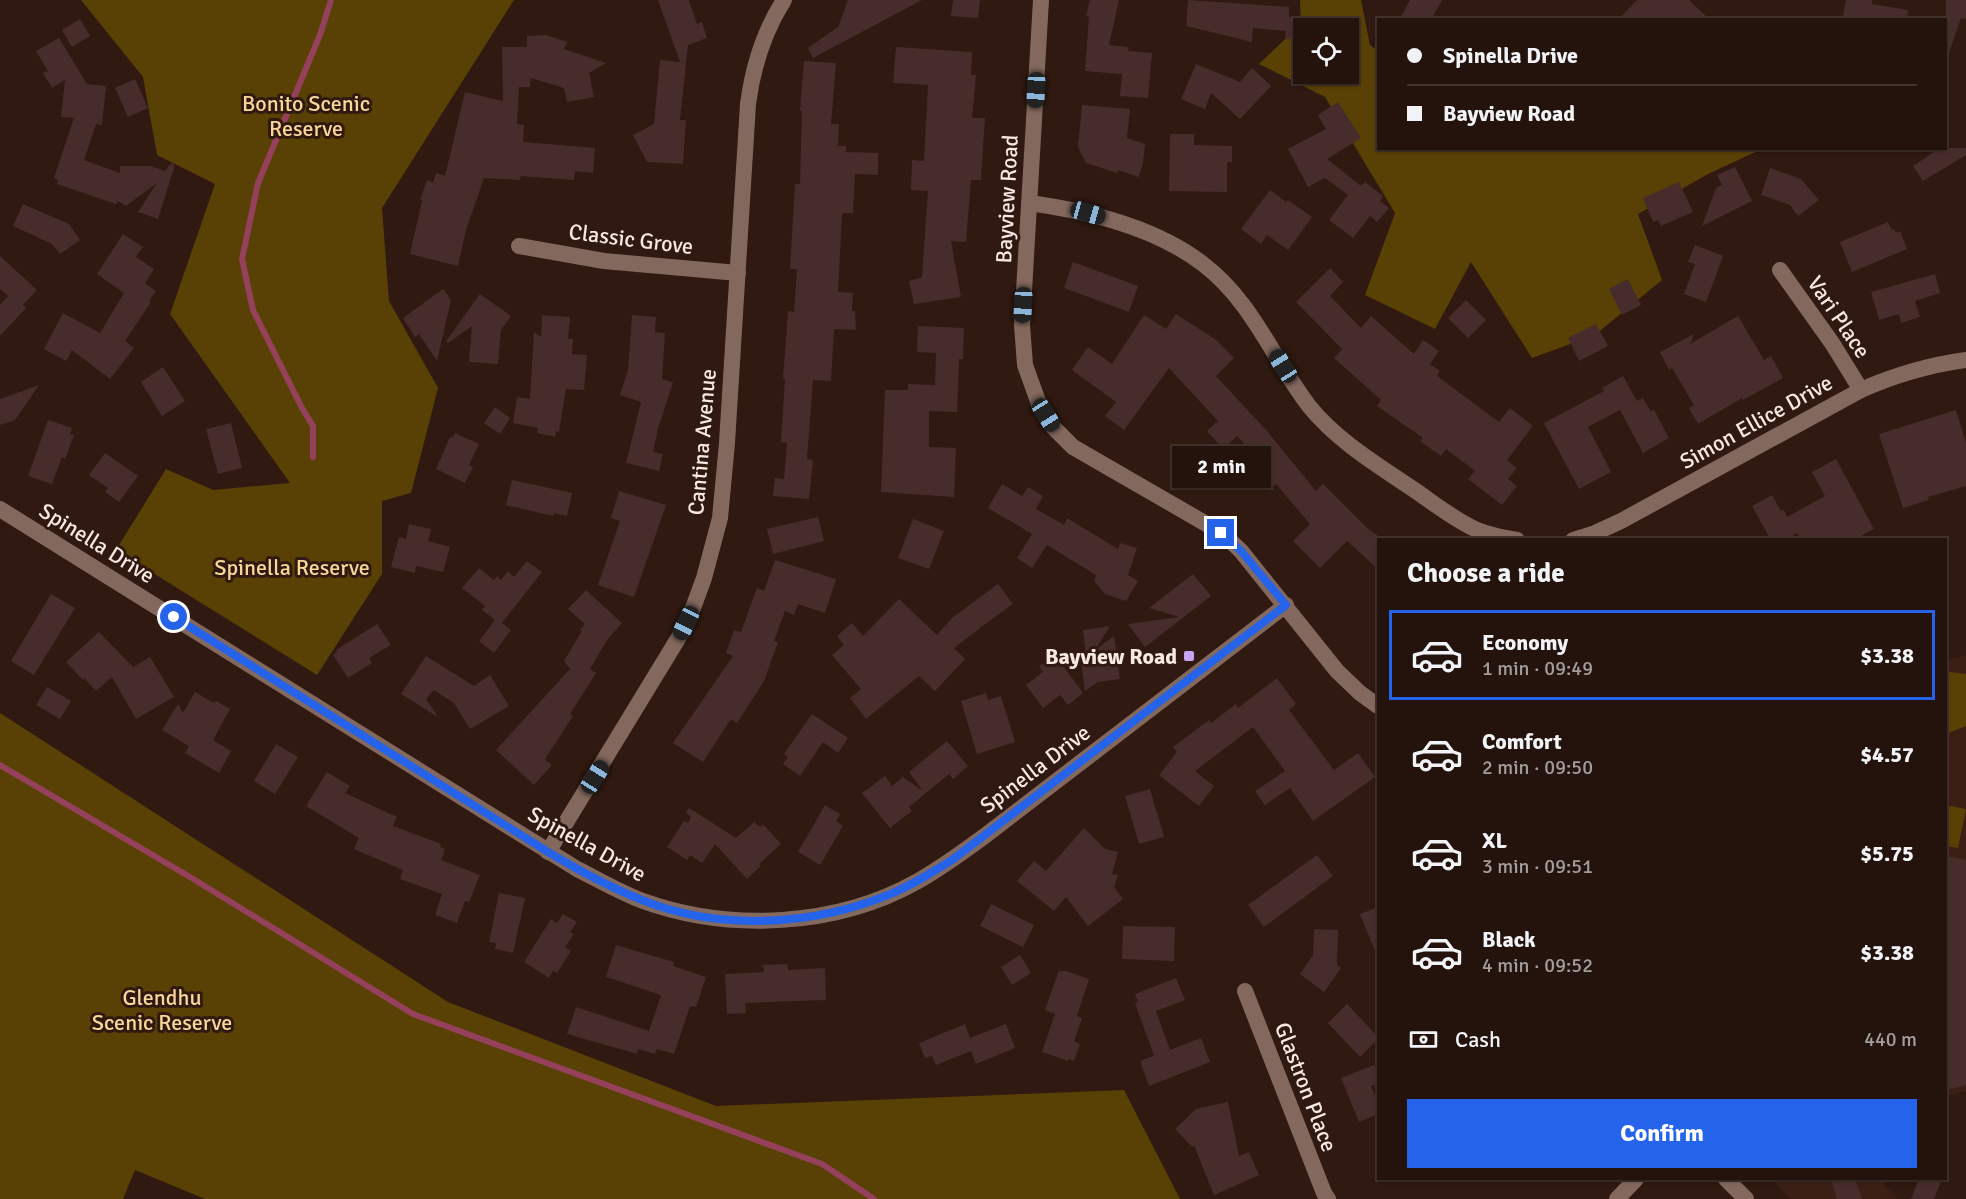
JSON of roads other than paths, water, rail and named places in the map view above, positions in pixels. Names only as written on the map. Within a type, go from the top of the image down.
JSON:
[{"type":"street","name":"Cantina Avenue","points":[[548,852],[664,663],[693,608],[704,578],[720,518],[724,481],[745,137],[752,78],[769,25],[784,0]]},
{"type":"street","name":"Bayview Road","points":[[1041,0],[1022,325],[1025,365],[1039,404],[1053,426],[1073,447],[1221,533],[1241,551],[1337,672],[1377,705]]},
{"type":"street","points":[[1029,203],[1088,213],[1116,221],[1185,251],[1205,265],[1237,297],[1309,406],[1335,432],[1362,454],[1457,519],[1478,531],[1508,538]]},
{"type":"street","name":"Classic Grove","points":[[519,246],[604,261],[738,273]]},
{"type":"street","name":"Vari Place","points":[[1780,270],[1832,343],[1861,390]]},
{"type":"street","name":"Simon Ellice Drive","points":[[1579,538],[1621,521],[1861,390],[1884,380],[1937,364],[1966,360]]},
{"type":"street","name":"Spinella Drive","points":[[0,509],[548,852],[587,874],[643,901],[706,917],[734,920],[782,920],[821,915],[856,907],[916,882],[952,860],[1286,605]]},
{"type":"street","name":"Glastron Place","points":[[1245,990],[1328,1199]]},
{"type":"street","points":[[1617,1199],[1635,1180]]},
{"type":"street","points":[[1727,1180],[1746,1199]]},
{"type":"waterway","points":[[313,457],[313,426],[253,310],[242,259],[258,183],[320,35],[331,0]]},
{"type":"waterway","points":[[0,765],[190,877],[413,1014],[822,1164],[874,1199]]},
{"type":"place","name":"Bayview Road","points":[[1189,656]]},
{"type":"park label","name":"Bonito Scenic Reserve","points":[[306,116]]},
{"type":"park label","name":"Spinella Reserve","points":[[292,567]]},
{"type":"park label","name":"Glendhu Scenic Reserve","points":[[162,1010]]}]
